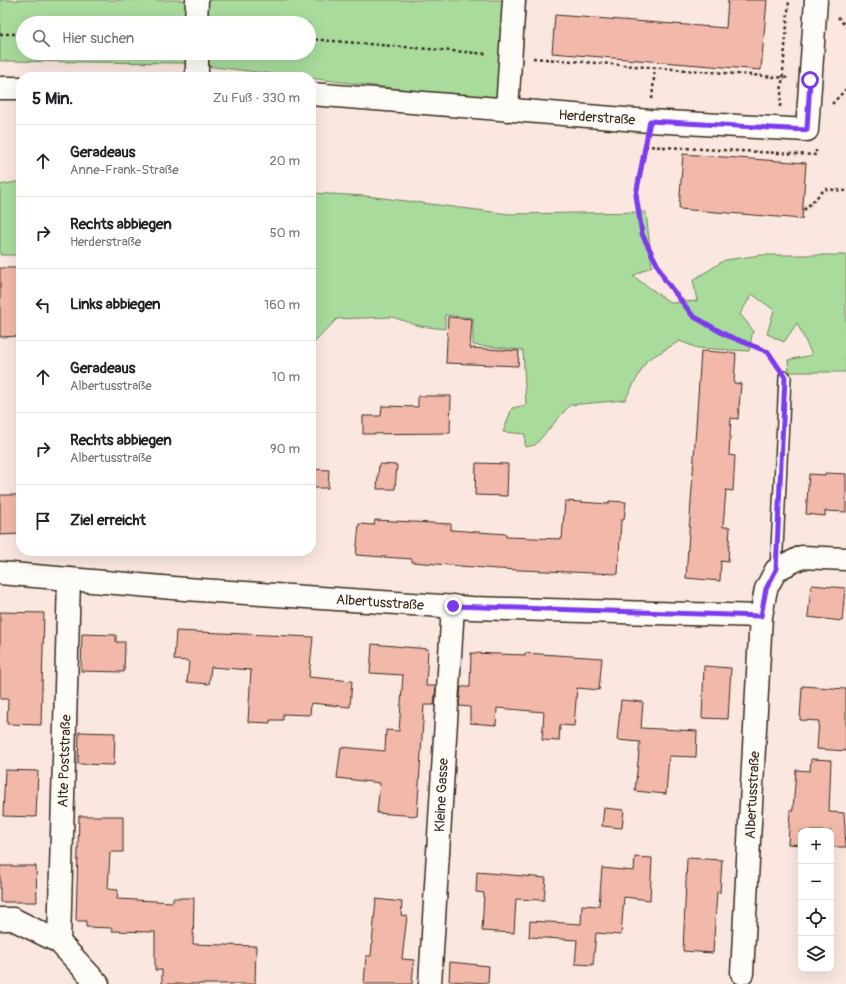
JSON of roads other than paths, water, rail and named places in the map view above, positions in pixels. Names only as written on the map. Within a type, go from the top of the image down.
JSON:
[{"type":"street","points":[[196,16],[197,0]]},
{"type":"street","points":[[507,110],[514,0]]},
{"type":"street","name":"Herderstraße","points":[[316,94],[650,121],[807,130],[816,0]]},
{"type":"street","points":[[197,60],[197,72]]},
{"type":"street","points":[[0,88],[16,88]]},
{"type":"street","points":[[776,570],[802,556],[846,559]]},
{"type":"street","name":"Albertusstraße","points":[[742,973],[761,616],[766,589],[776,570]]},
{"type":"street","name":"Albertusstraße","points":[[0,573],[185,589],[453,606],[761,616]]},
{"type":"street","name":"Alte Poststraße","points":[[59,942],[69,579]]},
{"type":"street","name":"Kleine Gasse","points":[[430,984],[453,606]]},
{"type":"street","points":[[0,919],[12,919],[59,942],[98,984]]},
{"type":"lane","points":[[776,570],[785,377]]}]
